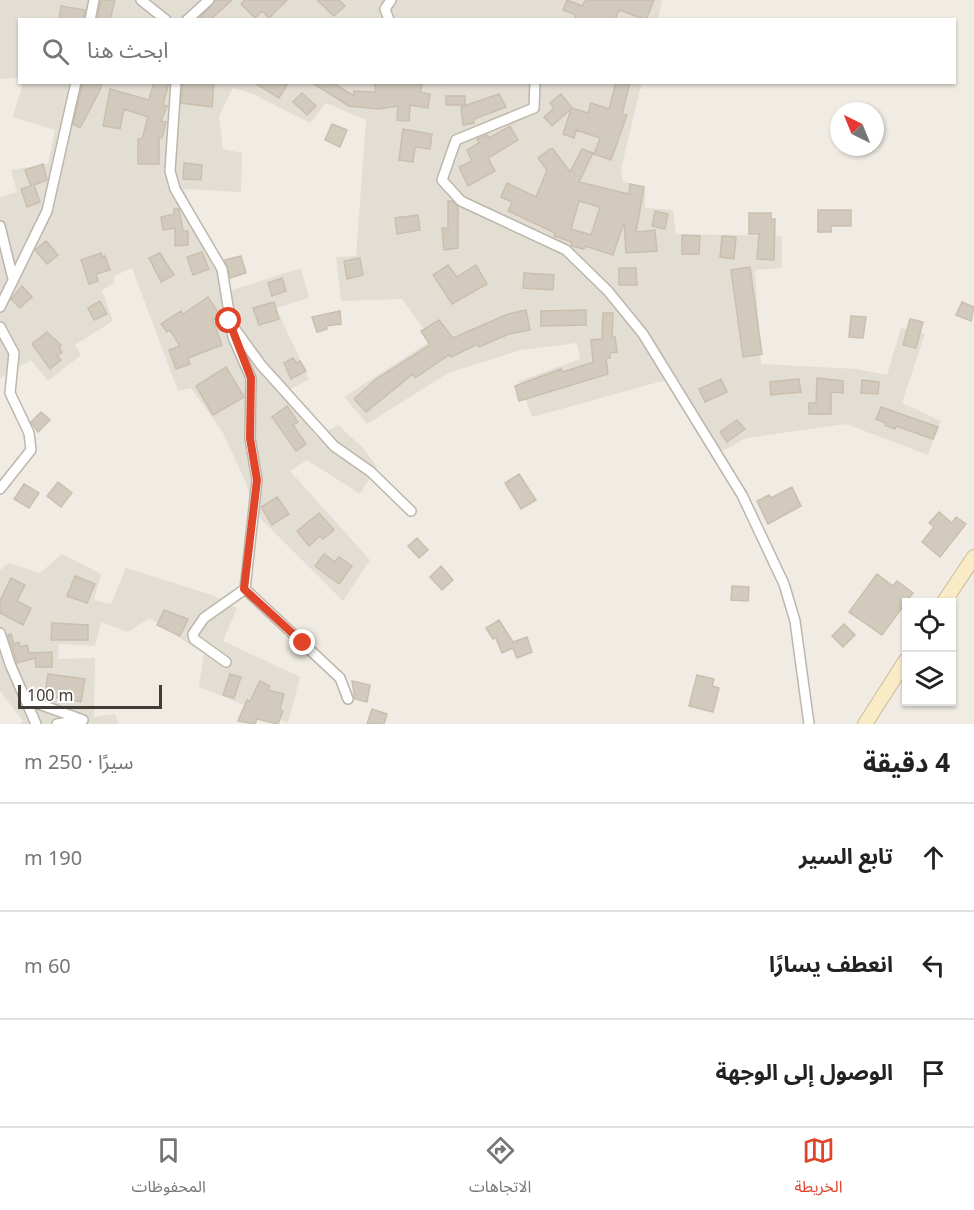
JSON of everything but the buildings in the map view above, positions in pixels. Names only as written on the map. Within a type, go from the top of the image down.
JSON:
[{"type":"street","points":[[90,18],[94,0]]},
{"type":"street","points":[[141,0],[164,18]]},
{"type":"street","points":[[189,18],[209,0]]},
{"type":"street","points":[[388,18],[385,9],[391,0]]},
{"type":"street","points":[[0,307],[47,211],[76,84]]},
{"type":"street","points":[[176,84],[170,171],[175,189],[222,269],[229,321],[251,378],[250,438],[257,480],[244,589],[204,618],[193,634],[194,639],[226,662]]},
{"type":"street","points":[[535,84],[534,108],[456,140],[442,180],[460,201],[566,250],[608,291],[643,334],[742,495],[784,584],[795,621],[809,724]]},
{"type":"street","points":[[0,226],[13,279]]},
{"type":"street","points":[[229,321],[261,365],[334,446],[371,472],[411,511]]},
{"type":"street","points":[[0,327],[14,353],[10,393],[29,433],[31,450],[0,489]]},
{"type":"street","points":[[947,598],[974,557]]},
{"type":"street","points":[[244,589],[340,678],[348,699]]},
{"type":"street","points":[[0,633],[36,724]]},
{"type":"street","points":[[865,724],[902,666]]},
{"type":"street","points":[[25,699],[84,720],[57,724]]},
{"type":"shaded area","points":[[0,0],[662,0],[658,18],[18,18],[18,78],[0,79]]},
{"type":"shaded area","points":[[23,84],[642,84],[621,169],[623,182],[645,186],[645,208],[673,210],[676,234],[782,236],[782,268],[755,270],[761,364],[857,369],[887,375],[901,328],[925,334],[902,403],[941,421],[928,455],[846,424],[746,438],[719,453],[677,377],[532,417],[519,381],[580,359],[577,343],[521,350],[448,373],[367,424],[344,397],[432,340],[402,299],[341,301],[336,257],[356,256],[366,120],[326,103],[310,123],[251,93],[233,88],[219,116],[223,149],[242,153],[241,192],[184,189],[229,291],[301,268],[309,298],[276,308],[309,379],[284,393],[316,437],[338,425],[363,448],[377,467],[360,494],[307,460],[290,471],[370,560],[343,601],[255,513],[246,483],[223,433],[191,388],[178,391],[132,268],[114,276],[114,283],[102,290],[113,321],[75,345],[81,355],[48,381],[31,360],[0,378],[0,197],[17,192],[11,170],[48,164],[55,130],[13,117]]},
{"type":"shaded area","points":[[62,554],[101,574],[94,600],[111,604],[126,568],[212,595],[237,608],[223,641],[300,677],[288,723],[199,687],[204,654],[150,618],[128,632],[101,622],[95,646],[59,644],[58,659],[95,658],[94,717],[115,714],[119,724],[19,724],[23,721],[0,691],[0,570],[9,563],[40,573]]},
{"type":"route","points":[[229,321],[233,337],[251,378],[250,438],[257,480],[244,589],[303,643]]}]
